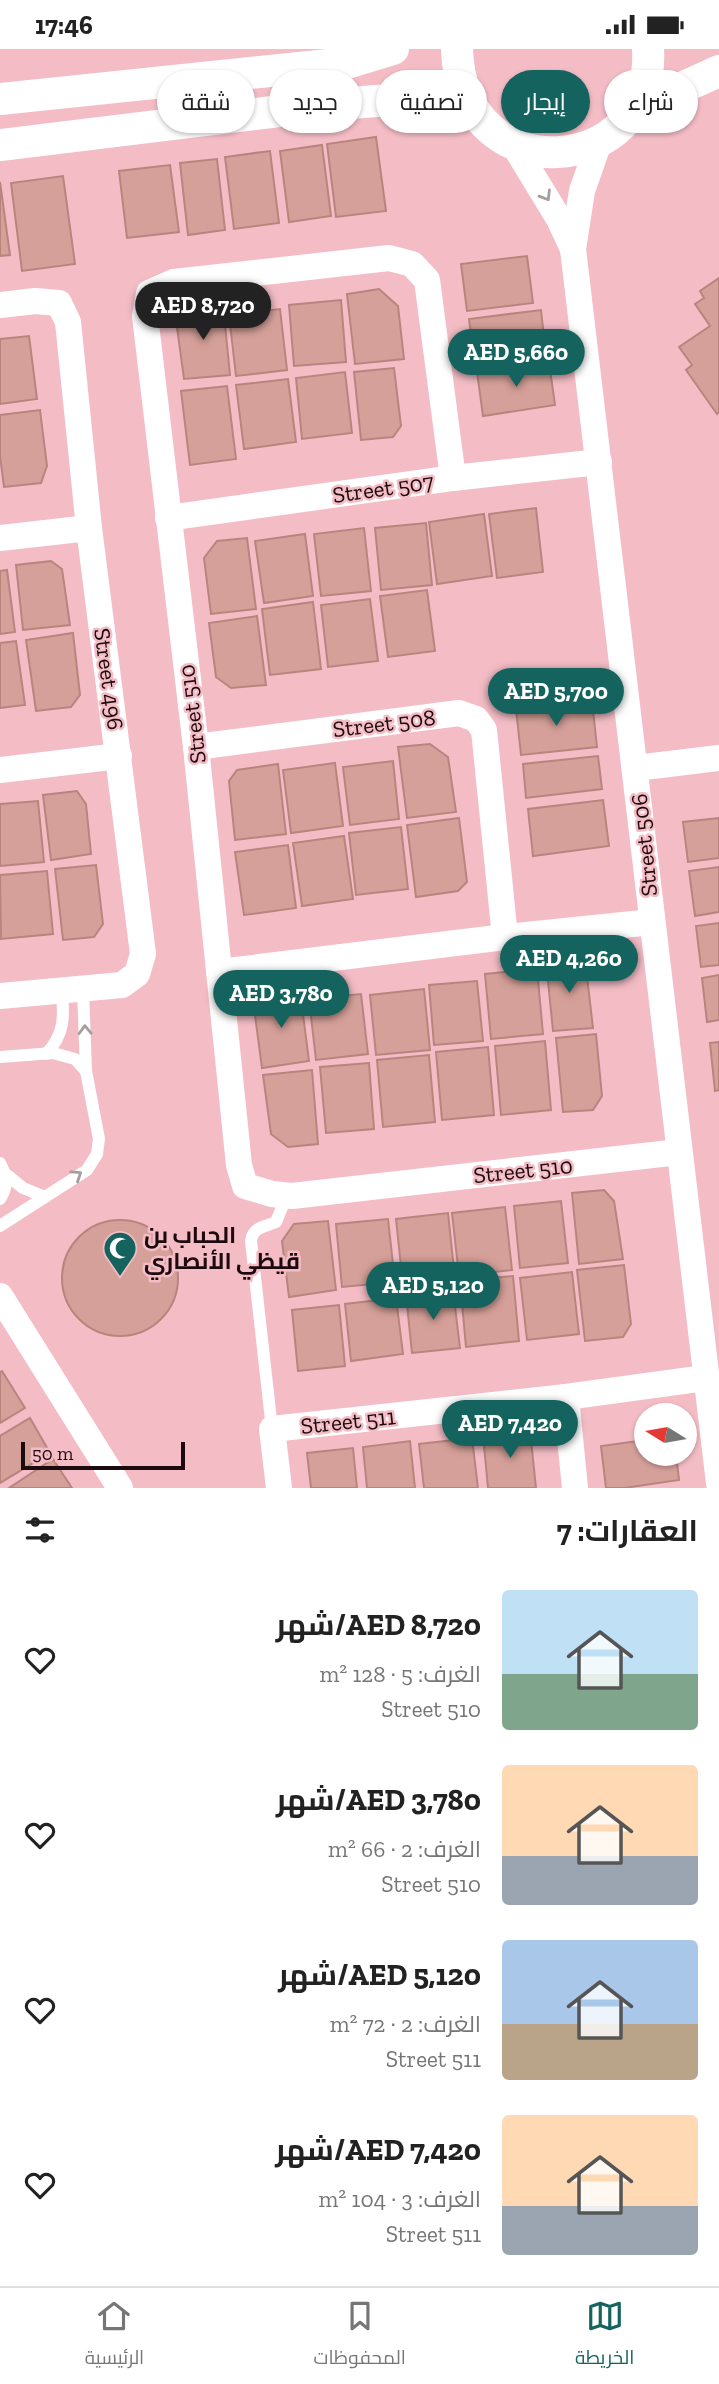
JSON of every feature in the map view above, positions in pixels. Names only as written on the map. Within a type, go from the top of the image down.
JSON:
[{"type":"street","points":[[0,99],[348,63],[393,49]]},
{"type":"street","points":[[457,49],[458,70]]},
{"type":"street","points":[[648,49],[648,70]]},
{"type":"street","points":[[698,81],[719,71]]},
{"type":"street","points":[[0,145],[376,101]]},
{"type":"street","points":[[487,127],[514,145],[542,153],[571,152],[599,142],[610,133]]},
{"type":"street","name":"Street 506","points":[[599,142],[582,191],[573,249],[719,1483]]},
{"type":"street","name":"Street 506","points":[[514,145],[559,219],[573,249]]},
{"type":"street","name":"Street 510","points":[[453,478],[427,280],[412,264],[389,258],[174,282],[149,293],[145,316],[196,747],[239,1165],[245,1186],[292,1196],[679,1152]]},
{"type":"street","name":"Street 496","points":[[0,305],[36,301],[59,303],[68,322],[89,528],[143,954],[137,974],[122,985],[0,996]]},
{"type":"street","name":"Street 507","points":[[168,518],[453,478],[599,462]]},
{"type":"street","points":[[0,538],[89,528]]},
{"type":"street","name":"Street 508","points":[[196,747],[459,713],[475,719],[484,730],[505,937]]},
{"type":"street","points":[[0,769],[120,756]]},
{"type":"street","points":[[636,768],[719,758]]},
{"type":"street","points":[[219,972],[652,922]]},
{"type":"street","points":[[0,1296],[120,1488]]},
{"type":"street","name":"Street 511","points":[[279,1488],[272,1429],[566,1397],[705,1378]]},
{"type":"street","points":[[566,1397],[575,1488]]},
{"type":"lane","points":[[46,1054],[55,1045],[63,1027],[73,990]]},
{"type":"lane","points":[[0,1226],[86,1170],[97,1154],[99,1139],[73,990]]},
{"type":"lane","points":[[0,1057],[46,1054],[68,1056],[75,1059],[86,1071]]},
{"type":"lane","points":[[3,1169],[23,1188],[45,1197]]},
{"type":"lane","points":[[0,1199],[6,1189],[3,1169]]},
{"type":"lane","points":[[272,1429],[251,1241],[252,1233],[276,1222],[283,1205],[282,1195]]},
{"type":"building","points":[[376,137],[386,211],[336,217],[327,144]]},
{"type":"building","points":[[322,145],[331,216],[289,222],[280,151]]},
{"type":"building","points":[[270,151],[279,223],[234,229],[225,157]]},
{"type":"building","points":[[217,159],[225,230],[188,235],[180,163]]},
{"type":"building","points":[[170,165],[179,232],[127,238],[119,171]]},
{"type":"building","points":[[63,176],[75,264],[22,271],[11,183]]},
{"type":"building","points":[[0,182],[10,255],[0,256]]},
{"type":"building","points":[[527,256],[533,303],[467,311],[461,264]]},
{"type":"building","points":[[719,278],[717,414],[686,370],[692,365],[679,347],[710,326],[695,304],[704,298],[700,291]]},
{"type":"building","points":[[379,289],[398,306],[404,359],[355,364],[347,294]]},
{"type":"building","points":[[341,300],[346,362],[294,366],[289,305]]},
{"type":"building","points":[[223,304],[230,375],[184,379],[176,320],[183,309]]},
{"type":"building","points":[[280,309],[287,370],[236,376],[229,315]]},
{"type":"building","points":[[541,310],[546,356],[475,365],[469,319]]},
{"type":"building","points":[[29,336],[37,399],[0,404],[0,339]]},
{"type":"building","points":[[549,362],[555,405],[483,416],[477,372]]},
{"type":"building","points":[[394,368],[401,426],[393,437],[361,440],[354,372]]},
{"type":"building","points":[[345,372],[352,433],[302,439],[296,378]]},
{"type":"building","points":[[288,379],[296,442],[244,449],[236,385]]},
{"type":"building","points":[[227,386],[236,459],[190,465],[181,391]]},
{"type":"building","points":[[40,410],[47,466],[41,483],[4,487],[0,456],[0,415]]},
{"type":"building","points":[[536,508],[543,572],[497,578],[489,514]]},
{"type":"building","points":[[484,514],[492,576],[437,584],[429,522]]},
{"type":"building","points":[[426,523],[432,585],[381,590],[375,528]]},
{"type":"building","points":[[364,528],[371,591],[321,596],[314,534]]},
{"type":"building","points":[[305,534],[313,596],[264,603],[255,541]]},
{"type":"building","points":[[247,538],[256,609],[211,614],[204,558],[217,541]]},
{"type":"building","points":[[51,561],[62,569],[70,625],[23,630],[16,565]]},
{"type":"building","points":[[7,570],[15,632],[0,634],[0,571]]},
{"type":"building","points":[[427,590],[435,651],[388,657],[380,596]]},
{"type":"building","points":[[370,599],[378,661],[328,667],[321,605]]},
{"type":"building","points":[[313,602],[321,669],[270,675],[262,609]]},
{"type":"building","points":[[257,616],[266,685],[231,688],[216,677],[209,623]]},
{"type":"building","points":[[73,633],[80,695],[71,707],[36,711],[26,640]]},
{"type":"building","points":[[16,641],[25,705],[0,708],[0,643]]},
{"type":"building","points":[[592,701],[597,747],[521,755],[516,709]]},
{"type":"building","points":[[430,744],[448,757],[456,812],[407,818],[398,747]]},
{"type":"building","points":[[598,756],[602,789],[526,798],[523,764]]},
{"type":"building","points":[[393,761],[399,819],[350,825],[343,767]]},
{"type":"building","points":[[335,763],[343,826],[291,833],[283,770]]},
{"type":"building","points":[[278,764],[286,834],[235,840],[229,781],[237,770]]},
{"type":"building","points":[[77,791],[86,804],[91,854],[51,860],[43,795]]},
{"type":"building","points":[[603,800],[609,846],[533,856],[528,809]]},
{"type":"building","points":[[38,801],[44,862],[0,866],[0,804]]},
{"type":"building","points":[[459,818],[467,882],[458,891],[416,897],[407,825]]},
{"type":"building","points":[[719,818],[719,858],[688,862],[683,822]]},
{"type":"building","points":[[401,827],[408,889],[356,895],[349,833]]},
{"type":"building","points":[[344,836],[353,899],[302,906],[293,843]]},
{"type":"building","points":[[288,845],[296,908],[244,915],[235,852]]},
{"type":"building","points":[[96,865],[103,924],[94,937],[63,940],[55,869]]},
{"type":"building","points":[[719,867],[719,912],[695,916],[689,871]]},
{"type":"building","points":[[47,871],[53,934],[1,939],[0,875]]},
{"type":"building","points":[[719,923],[719,965],[701,967],[696,926]]},
{"type":"building","points":[[575,958],[586,968],[593,1028],[553,1031],[546,961]]},
{"type":"building","points":[[537,969],[543,1034],[491,1039],[485,974]]},
{"type":"building","points":[[719,975],[719,1020],[707,1022],[702,978]]},
{"type":"building","points":[[477,981],[483,1041],[434,1045],[429,985]]},
{"type":"building","points":[[424,989],[430,1050],[376,1055],[370,995]]},
{"type":"building","points":[[300,991],[309,1061],[262,1068],[254,1008],[267,995]]},
{"type":"building","points":[[361,994],[368,1054],[316,1060],[309,999]]},
{"type":"building","points":[[596,1034],[602,1096],[593,1110],[563,1112],[556,1038]]},
{"type":"building","points":[[545,1041],[551,1110],[501,1115],[495,1046]]},
{"type":"building","points":[[719,1042],[719,1090],[715,1091],[710,1043]]},
{"type":"building","points":[[488,1047],[494,1115],[442,1120],[436,1052]]},
{"type":"building","points":[[429,1055],[435,1122],[383,1127],[377,1060]]},
{"type":"building","points":[[369,1063],[374,1129],[326,1133],[320,1067]]},
{"type":"building","points":[[312,1070],[318,1144],[288,1147],[271,1134],[263,1075]]},
{"type":"building","points":[[604,1190],[614,1201],[623,1259],[579,1264],[572,1193]]},
{"type":"building","points":[[561,1201],[568,1263],[520,1268],[514,1206]]},
{"type":"building","points":[[505,1207],[512,1270],[459,1276],[452,1213]]},
{"type":"building","points":[[448,1213],[455,1279],[403,1285],[396,1219]]},
{"type":"building","points":[[388,1219],[395,1282],[342,1287],[336,1224]]},
{"type":"building","name":"الحباب بن قيظي الأنصاري","points":[[120,1220],[142,1225],[161,1237],[173,1256],[178,1278],[173,1300],[161,1319],[142,1331],[120,1336],[98,1331],[79,1319],[67,1300],[62,1278],[67,1256],[79,1237],[98,1225]]},
{"type":"building","points":[[328,1221],[336,1290],[289,1297],[282,1241],[294,1224]]},
{"type":"building","points":[[624,1265],[631,1324],[623,1337],[585,1341],[577,1270]]},
{"type":"building","points":[[572,1272],[579,1334],[527,1340],[520,1278]]},
{"type":"building","points":[[513,1276],[519,1341],[466,1347],[460,1281]]},
{"type":"building","points":[[453,1290],[460,1348],[412,1353],[406,1295]]},
{"type":"building","points":[[396,1298],[403,1354],[351,1361],[345,1304]]},
{"type":"building","points":[[339,1305],[345,1366],[298,1371],[292,1310]]},
{"type":"building","points":[[2,1371],[25,1408],[0,1423],[0,1372]]},
{"type":"building","points":[[30,1418],[50,1453],[0,1483],[0,1436]]},
{"type":"building","points":[[530,1430],[536,1488],[488,1488],[483,1435]]},
{"type":"building","points":[[472,1438],[478,1488],[424,1488],[419,1444]]},
{"type":"building","points":[[410,1441],[415,1488],[367,1488],[363,1447]]},
{"type":"building","points":[[634,1442],[634,1467],[678,1467],[679,1480],[606,1488],[601,1446]]},
{"type":"building","points":[[353,1448],[357,1488],[311,1488],[307,1453]]},
{"type":"building","points":[[53,1459],[72,1488],[9,1488]]},
{"type":"place","name":"الحباب بن قيظي الأنصاري","points":[[120,1278]]}]
